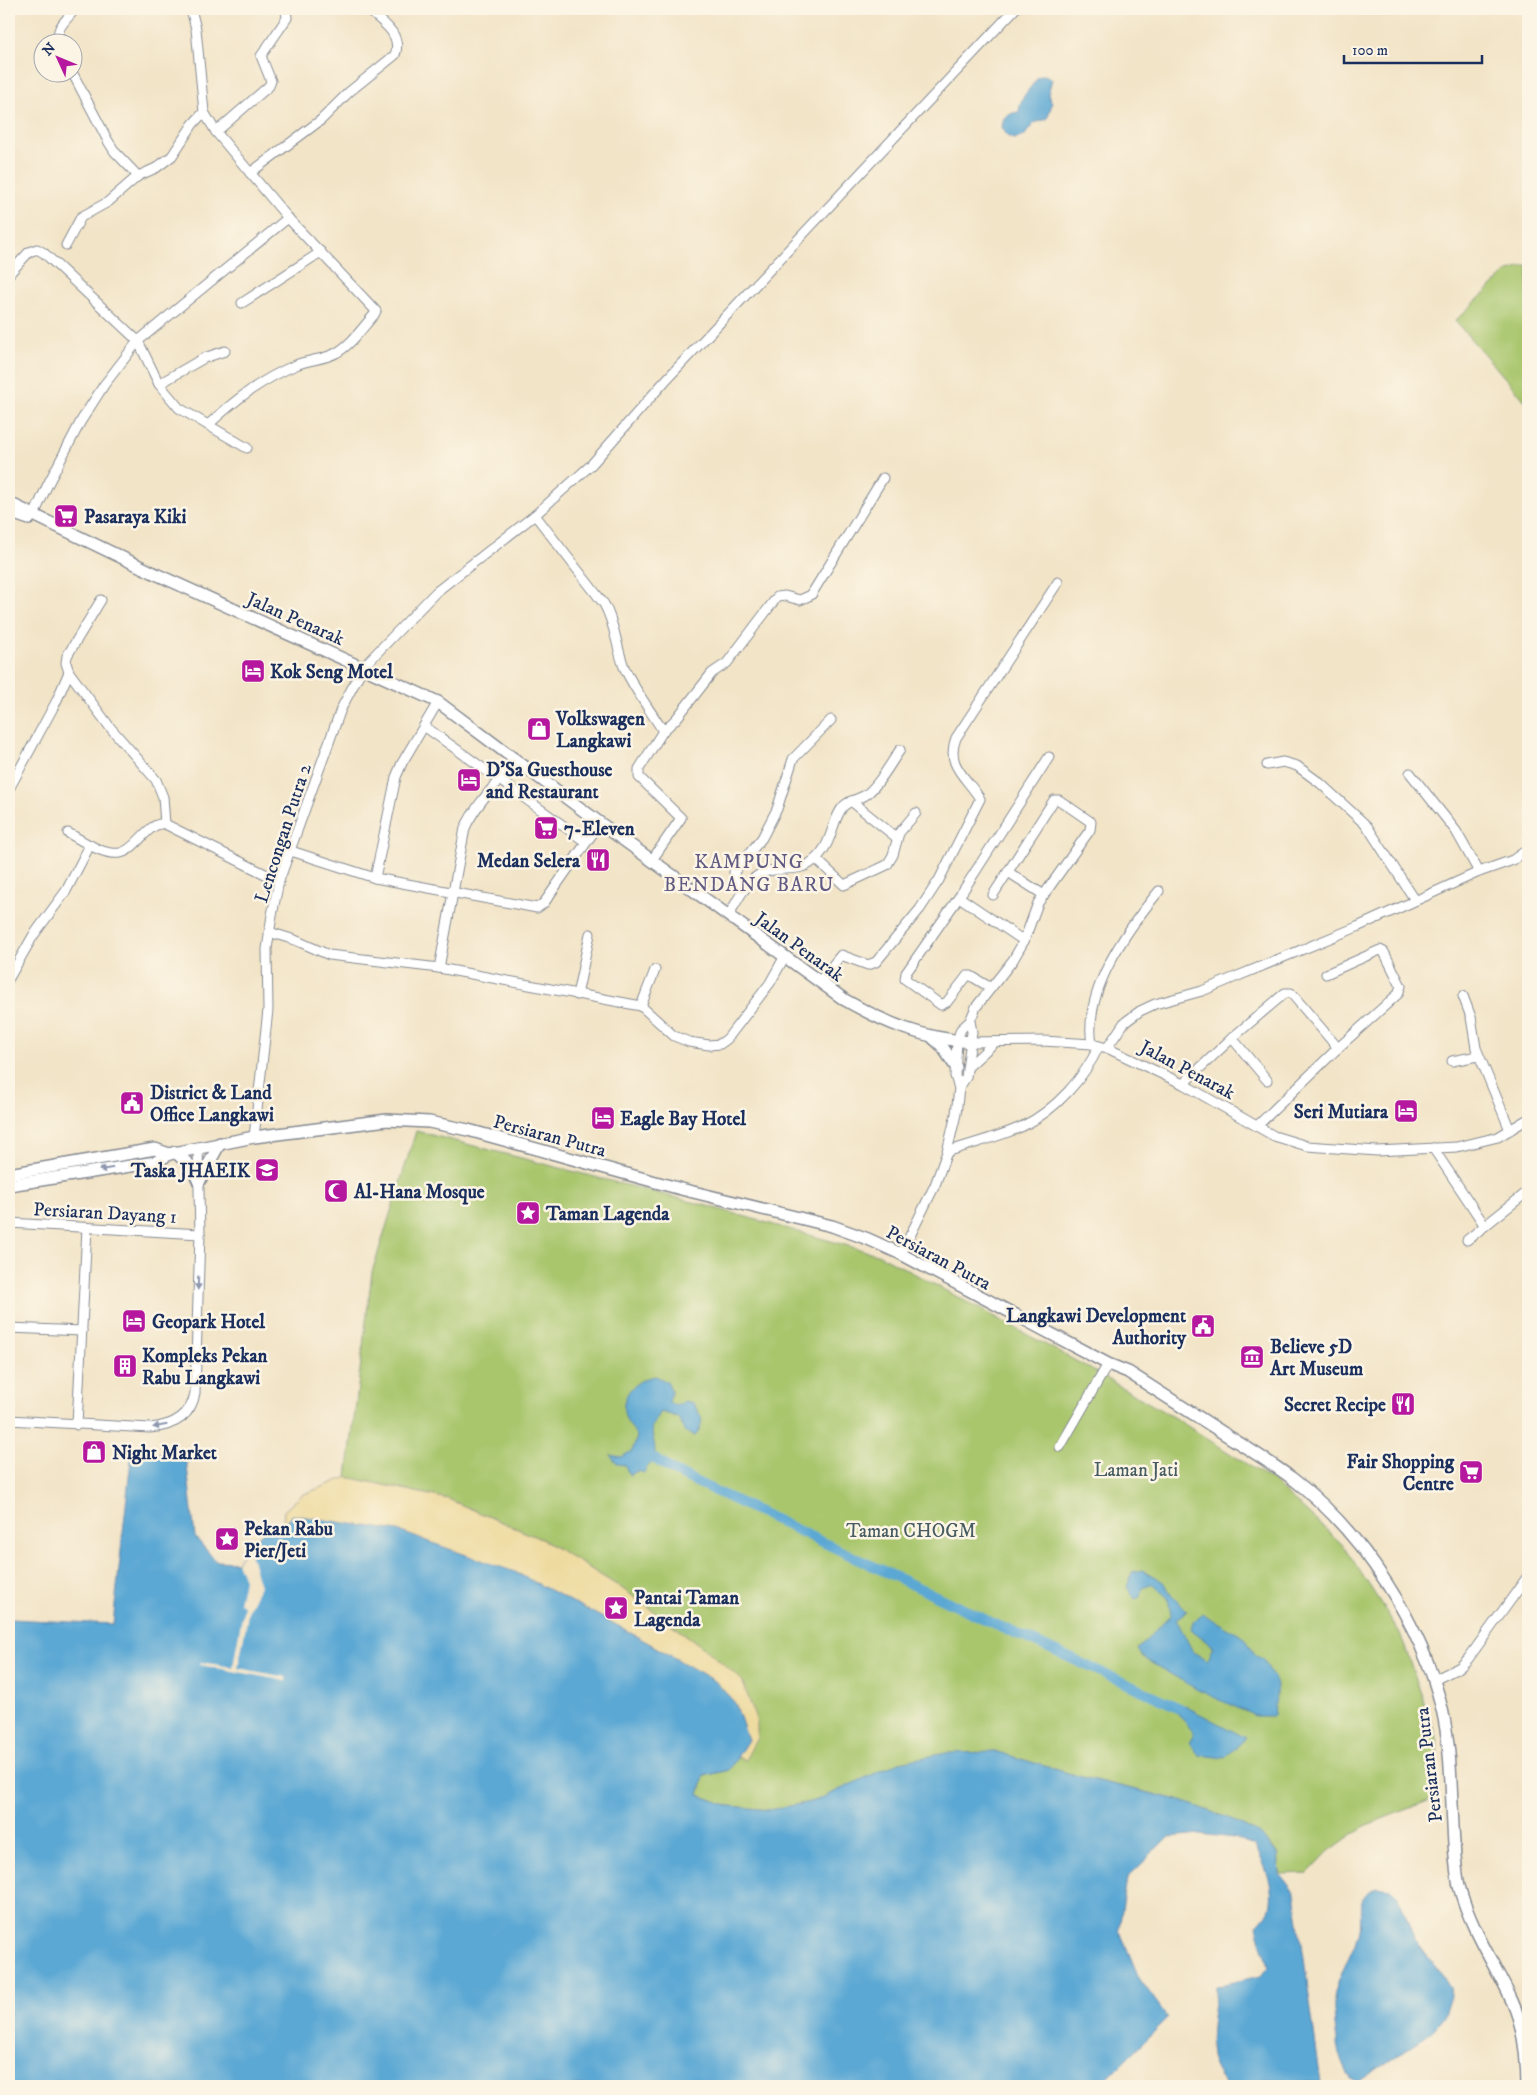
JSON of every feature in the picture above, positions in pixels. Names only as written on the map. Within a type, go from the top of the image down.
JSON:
[{"type":"main road","name":"Jalan Penarak","points":[[9,503],[158,575],[438,702],[516,758],[600,823],[819,982],[862,1010],[895,1025],[933,1038],[971,1042]]},
{"type":"main road","points":[[9,512],[32,520],[46,521]]},
{"type":"main road","points":[[933,1038],[962,1067]]},
{"type":"main road","name":"Persiaran Putra","points":[[9,1185],[156,1162],[172,1153],[254,1137],[387,1120],[429,1122],[468,1130],[681,1189],[832,1226],[901,1254],[1108,1364],[1128,1372],[1294,1479],[1321,1504],[1362,1549],[1383,1578],[1415,1636],[1434,1680],[1446,1732],[1458,1880],[1468,1913],[1484,1949],[1512,2002],[1520,2026],[1526,2062],[1527,2086]]},
{"type":"main road","points":[[199,1182],[220,1143]]},
{"type":"main road","name":"Persiaran Putra","points":[[9,1174],[155,1149],[172,1153]]},
{"type":"main road","points":[[172,1153],[192,1167],[199,1182]]},
{"type":"street","points":[[58,32],[75,9]]},
{"type":"street","points":[[191,9],[196,29],[204,112],[216,132],[288,218],[376,311],[341,350],[334,354],[309,360],[258,384],[238,398],[208,425]]},
{"type":"street","points":[[216,132],[270,86],[271,81],[261,56],[287,18],[286,9]]},
{"type":"street","points":[[250,173],[321,120],[349,92],[396,55],[398,47],[393,32],[367,9]]},
{"type":"street","name":"Lencongan Putra 2","points":[[254,1137],[268,1010],[268,932],[280,881],[341,709],[362,667],[436,592],[535,515],[590,465],[665,381],[1015,9]]},
{"type":"street","points":[[77,82],[115,152],[138,176]]},
{"type":"street","points":[[66,245],[81,217],[108,202],[138,176],[156,168],[172,156],[193,124],[204,112]]},
{"type":"street","points":[[34,515],[81,421],[104,385],[138,341],[288,218]]},
{"type":"street","points":[[9,274],[28,252],[37,249],[44,253],[138,341],[159,384],[179,408],[247,448]]},
{"type":"street","points":[[242,303],[321,252]]},
{"type":"street","points":[[159,384],[204,358],[225,351]]},
{"type":"street","points":[[652,860],[681,818],[639,777],[639,769],[663,731],[676,719],[712,673],[727,663],[778,597],[785,596],[800,600],[811,595],[883,478]]},
{"type":"street","points":[[535,515],[604,604],[625,668],[663,731]]},
{"type":"street","points":[[819,982],[841,955],[868,965],[876,962],[920,909],[939,880],[980,799],[952,759],[952,748],[956,738],[1058,582]]},
{"type":"street","points":[[101,600],[67,656],[66,663],[69,672],[109,726],[156,780],[163,797],[165,824]]},
{"type":"street","points":[[9,789],[56,702],[69,672]]},
{"type":"street","points":[[374,878],[396,777],[402,762],[438,702]]},
{"type":"street","points":[[745,889],[735,880],[734,872],[762,838],[778,810],[793,759],[831,720]]},
{"type":"street","points":[[424,726],[586,842]]},
{"type":"street","points":[[729,916],[745,889],[764,872],[803,867],[816,859],[826,847],[841,809],[845,804],[866,795],[874,788],[900,750]]},
{"type":"street","points":[[990,988],[968,976],[947,1002],[941,1005],[905,979],[906,973],[959,897],[1049,757]]},
{"type":"street","points":[[439,968],[465,828],[472,813],[516,758]]},
{"type":"street","points":[[1267,765],[1283,762],[1296,766],[1320,783],[1367,826],[1415,900]]},
{"type":"street","points":[[1410,773],[1456,831],[1479,872]]},
{"type":"street","points":[[962,1067],[957,1041],[961,1029],[970,1021],[976,1007],[1013,960],[1024,941],[1038,903],[1090,830],[1091,822],[1058,800],[1051,803],[993,895]]},
{"type":"street","points":[[851,801],[897,838]]},
{"type":"street","points":[[816,859],[844,885],[887,865],[893,855],[897,838],[904,826],[916,813]]},
{"type":"street","points":[[68,833],[107,852],[119,854],[127,851],[161,823],[280,881]]},
{"type":"street","points":[[291,851],[374,878],[537,908],[544,903],[600,823]]},
{"type":"street","points":[[9,978],[32,936],[66,892],[90,845]]},
{"type":"street","points":[[947,1152],[1023,1126],[1039,1116],[1077,1081],[1092,1061],[1099,1046],[1140,1011],[1155,1004],[1202,991],[1479,872],[1513,860],[1528,849]]},
{"type":"street","points":[[1008,872],[1044,894]]},
{"type":"street","points":[[1099,1046],[1089,1028],[1091,1009],[1098,986],[1130,931],[1159,891]]},
{"type":"street","points":[[959,897],[1024,941]]},
{"type":"street","points":[[268,932],[295,940],[329,954],[439,968],[641,1006],[674,1036],[690,1042],[710,1045],[720,1044],[727,1039],[770,983],[785,956]]},
{"type":"street","points":[[577,995],[590,934]]},
{"type":"street","points":[[1257,1126],[1338,1048],[1398,994],[1402,986],[1384,952],[1380,950],[1326,974]]},
{"type":"street","points":[[641,1006],[655,970]]},
{"type":"street","points":[[1183,1084],[1232,1038],[1288,992],[1291,993],[1338,1048]]},
{"type":"street","points":[[1463,996],[1471,1018],[1478,1056],[1510,1130]]},
{"type":"street","points":[[962,1067],[971,1042],[970,1021]]},
{"type":"street","points":[[1232,1038],[1267,1080]]},
{"type":"street","name":"Jalan Penarak","points":[[971,1042],[1043,1041],[1099,1046],[1183,1084],[1290,1143],[1307,1146],[1354,1150],[1456,1147],[1498,1137],[1528,1120]]},
{"type":"street","points":[[901,1254],[935,1185],[947,1152],[956,1114],[959,1088],[955,1076],[962,1067],[995,1042]]},
{"type":"street","points":[[1452,1061],[1478,1056]]},
{"type":"street","points":[[9,1420],[150,1428],[169,1425],[184,1416],[194,1402],[200,1234],[198,1148]]},
{"type":"street","points":[[1434,1148],[1485,1226]]},
{"type":"street","points":[[1467,1240],[1526,1193]]},
{"type":"street","name":"Persiaran Dayang 1","points":[[9,1223],[200,1234]]},
{"type":"street","points":[[77,1425],[87,1228]]},
{"type":"street","points":[[9,1328],[82,1331]]},
{"type":"street","points":[[1060,1447],[1108,1364]]},
{"type":"street","points":[[1434,1680],[1460,1667],[1468,1659],[1528,1576]]},
{"type":"green space","points":[[1528,265],[1528,404],[1455,321],[1507,272]]},
{"type":"green space","name":"Taman CHOGM","points":[[416,1131],[704,1205],[880,1255],[1087,1367],[1178,1420],[1270,1479],[1343,1545],[1400,1633],[1437,1740],[1438,1797],[1364,1826],[1329,1851],[1308,1873],[1280,1874],[1278,1852],[1258,1833],[1231,1819],[1178,1800],[1078,1776],[997,1752],[900,1762],[815,1801],[770,1810],[729,1806],[699,1795],[704,1776],[729,1770],[737,1757],[746,1760],[708,1651],[620,1587],[543,1540],[448,1499],[347,1477],[372,1272]]},
{"type":"sand","name":"Pantai Taman Lagenda","points":[[347,1477],[448,1499],[543,1540],[620,1587],[708,1651],[742,1680],[757,1722],[757,1738],[745,1760],[737,1757],[748,1739],[715,1681],[622,1628],[515,1572],[283,1524],[284,1511],[302,1495]]},
{"type":"water","points":[[1045,75],[1052,79],[1048,94],[1052,104],[1047,119],[1034,123],[1024,136],[1013,139],[1007,136],[1002,127],[1004,118],[1019,112],[1021,102],[1026,93],[1038,77]]},
{"type":"water","points":[[656,1376],[667,1382],[672,1391],[669,1402],[676,1406],[685,1401],[693,1403],[702,1420],[701,1427],[695,1436],[684,1431],[678,1417],[661,1412],[651,1427],[655,1448],[653,1460],[644,1473],[638,1471],[629,1475],[625,1465],[618,1464],[610,1455],[621,1457],[632,1451],[637,1437],[626,1419],[624,1403],[626,1396],[635,1385],[642,1380]]},
{"type":"water","points":[[132,1450],[186,1458],[195,1537],[216,1561],[237,1562],[248,1546],[270,1526],[283,1524],[293,1515],[398,1531],[515,1572],[622,1628],[715,1681],[735,1703],[748,1740],[729,1770],[704,1776],[699,1795],[729,1806],[770,1810],[815,1801],[900,1762],[946,1753],[997,1752],[1078,1776],[1178,1800],[1231,1819],[1258,1833],[1278,1853],[1280,1874],[1295,1893],[1321,2083],[1262,2080],[1249,2086],[1227,2086],[1215,2068],[1211,2056],[1210,2039],[1216,1986],[1260,1976],[1268,1966],[1257,1925],[1269,1910],[1271,1894],[1268,1876],[1254,1845],[1234,1838],[1201,1834],[1169,1837],[1127,1878],[1119,1929],[1139,1978],[1168,2018],[1105,2081],[1092,2086],[9,2086],[9,1619],[113,1624]]},
{"type":"water","points":[[1143,1570],[1165,1583],[1171,1595],[1187,1611],[1176,1619],[1193,1652],[1207,1660],[1213,1646],[1192,1630],[1194,1622],[1203,1614],[1245,1638],[1256,1656],[1263,1659],[1277,1684],[1274,1716],[1255,1716],[1198,1690],[1143,1658],[1138,1649],[1171,1615],[1168,1598],[1153,1584],[1143,1588],[1140,1597],[1135,1599],[1127,1587],[1132,1572]]},
{"type":"water","points":[[1183,1705],[1246,1738],[1225,1758],[1199,1755],[1189,1742],[1194,1733],[1176,1711]]},
{"type":"water","points":[[1378,1887],[1390,1889],[1399,1897],[1414,1939],[1445,1979],[1450,1987],[1451,1996],[1445,2015],[1432,2032],[1358,2082],[1351,2077],[1345,2068],[1341,2056],[1335,2027],[1334,2002],[1340,1978],[1360,1929],[1361,1902],[1369,1891]]},
{"type":"pier","points":[[248,1546],[260,1586],[249,1609],[238,1668],[286,1677],[286,1681],[200,1665],[201,1662],[233,1667],[244,1605],[239,1603],[244,1580],[237,1562]]},
{"type":"waterway","points":[[654,1458],[673,1471],[993,1623],[1180,1708]]},
{"type":"place","name":"Pasaraya Kiki","points":[[66,516]]},
{"type":"place","name":"Kok Seng Motel","points":[[253,671]]},
{"type":"place","name":"Volkswagen Langkawi","points":[[539,729]]},
{"type":"place","name":"D'Sa Guesthouse and Restaurant","points":[[469,780]]},
{"type":"place","name":"7-Eleven","points":[[546,828]]},
{"type":"place","name":"Medan Selera","points":[[598,860]]},
{"type":"place","name":"District & Land Office Langkawi","points":[[132,1103]]},
{"type":"place","name":"Seri Mutiara","points":[[1406,1111]]},
{"type":"place","name":"Eagle Bay Hotel","points":[[603,1118]]},
{"type":"place","name":"Taska JHAEIK","points":[[267,1170]]},
{"type":"place","name":"Al-Hana Mosque","points":[[336,1191]]},
{"type":"place","name":"Taman Lagenda","points":[[528,1213]]},
{"type":"place","name":"Geopark Hotel","points":[[134,1321]]},
{"type":"place","name":"Langkawi Development Authority","points":[[1203,1326]]},
{"type":"place","name":"Believe 5D Art Museum","points":[[1252,1357]]},
{"type":"place","name":"Kompleks Pekan Rabu Langkawi","points":[[125,1366]]},
{"type":"place","name":"Secret Recipe","points":[[1403,1404]]},
{"type":"place","name":"Night Market","points":[[94,1452]]},
{"type":"place","name":"Fair Shopping Centre","points":[[1471,1472]]},
{"type":"place","name":"Pekan Rabu Pier/Jeti","points":[[227,1539]]},
{"type":"place","name":"Pantai Taman Lagenda","points":[[616,1608]]},
{"type":"district","name":"KAMPUNG BENDANG BARU","points":[[749,872]]},
{"type":"park label","name":"Laman Jati","points":[[1136,1469]]}]
